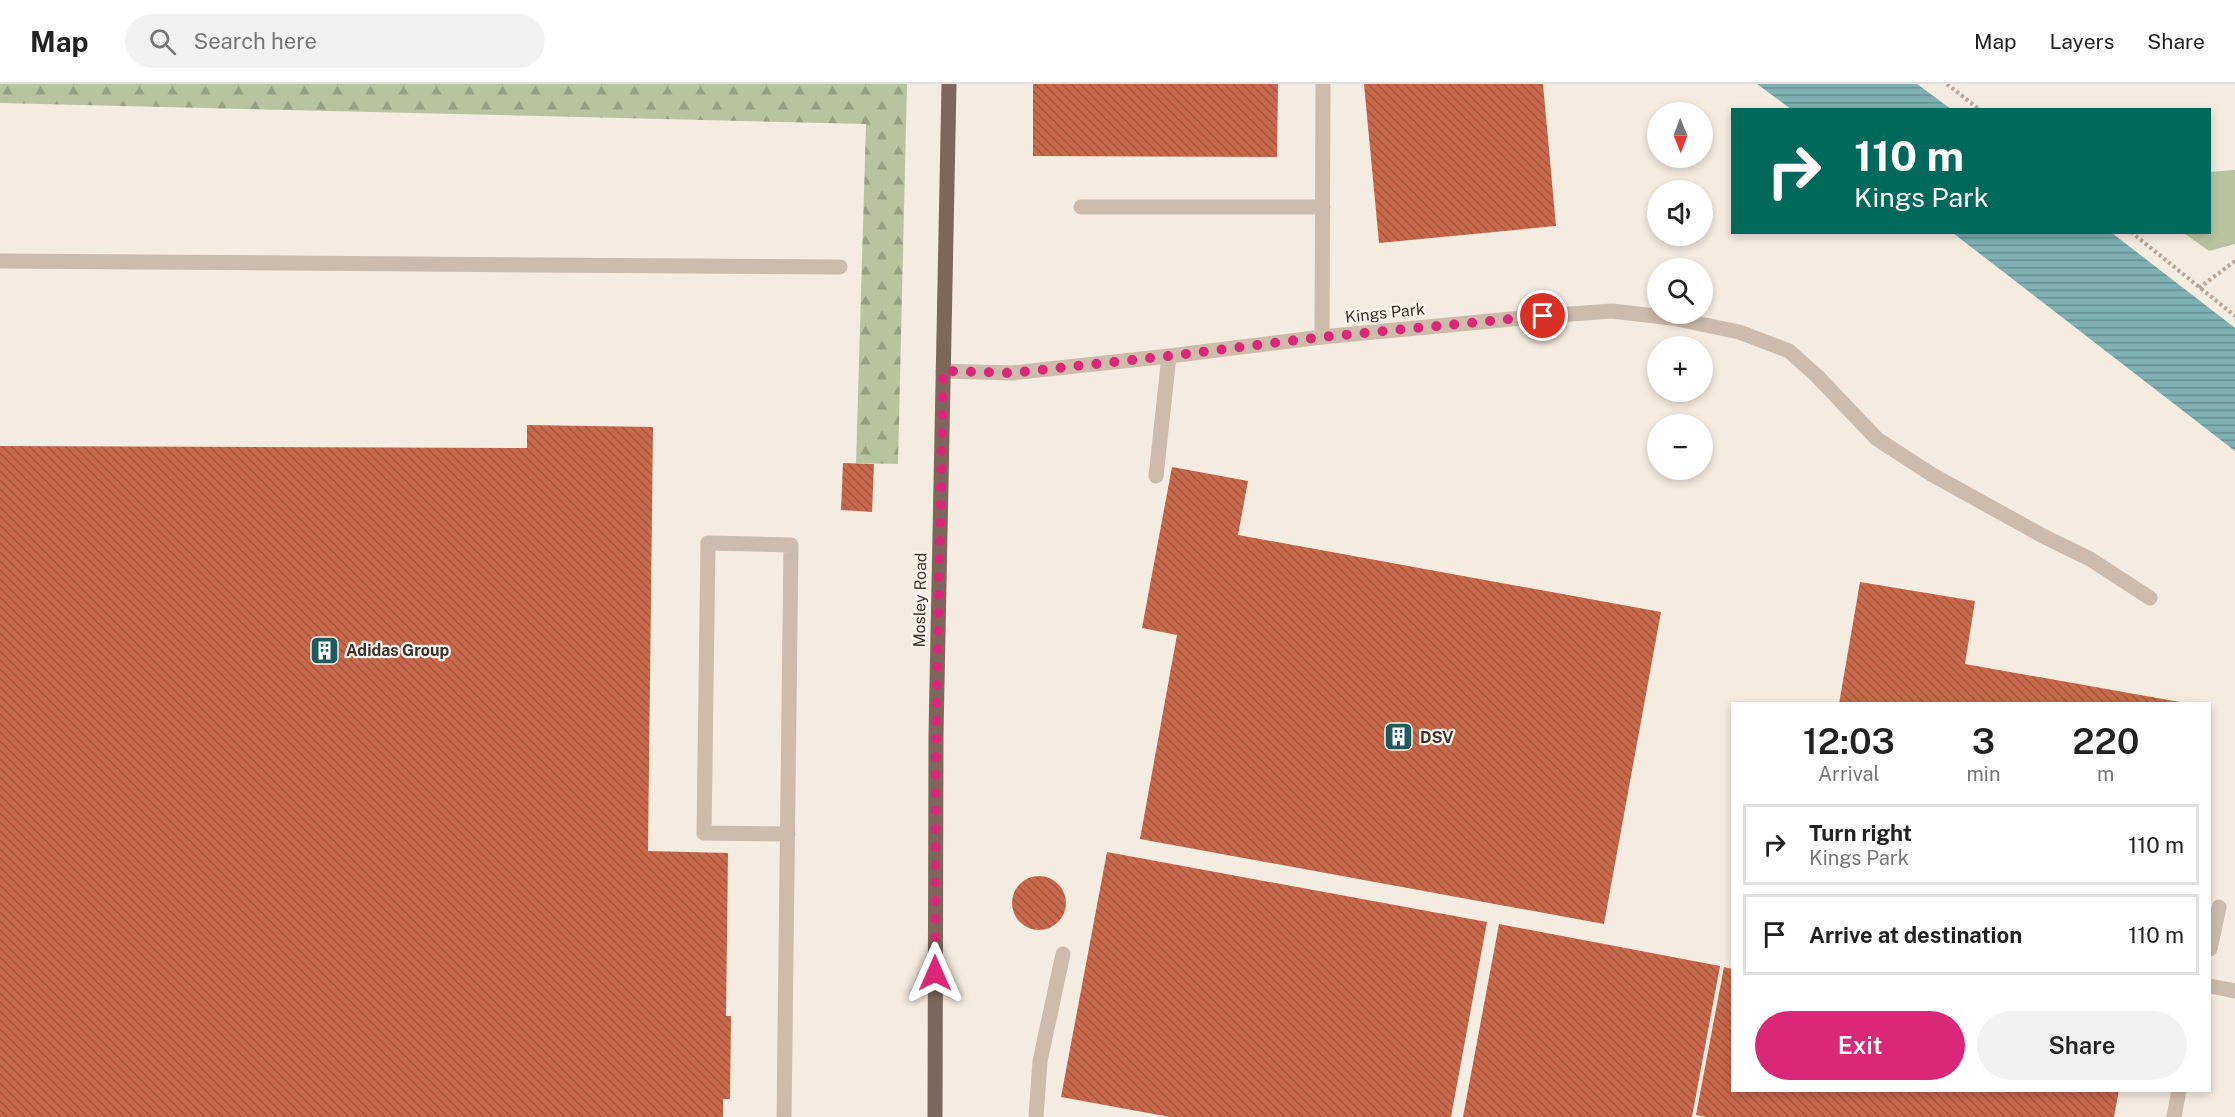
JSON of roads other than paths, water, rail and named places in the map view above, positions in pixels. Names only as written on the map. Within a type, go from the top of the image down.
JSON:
[{"type":"main road","name":"Mosley Road","points":[[935,1117],[936,734],[950,84]]},
{"type":"street","points":[[1322,337],[1323,84]]},
{"type":"street","points":[[1081,207],[1323,207]]},
{"type":"street","points":[[0,261],[840,267]]},
{"type":"street","name":"Kings Park","points":[[943,371],[1012,373],[1322,337],[1543,316],[1612,311],[1672,318],[1739,332],[1789,351],[1817,376],[1877,439],[1931,474],[2090,559],[2150,598]]},
{"type":"street","points":[[1156,476],[1169,356]]},
{"type":"street","points":[[784,1117],[788,834],[791,545],[708,543],[704,833],[788,834]]},
{"type":"street","points":[[2211,944],[2218,907]]},
{"type":"street","points":[[1036,1117],[1040,1060],[1063,954]]},
{"type":"street","points":[[2211,986],[2235,990]]},
{"type":"street","points":[[2174,1117],[2180,1092]]},
{"type":"water","points":[[1757,84],[1917,84],[1950,108],[1790,108]]},
{"type":"water","points":[[1954,234],[2113,234],[2235,328],[2235,451]]},
{"type":"place","name":"Adidas Group","points":[[325,650]]},
{"type":"place","name":"DSV","points":[[1399,737]]}]
